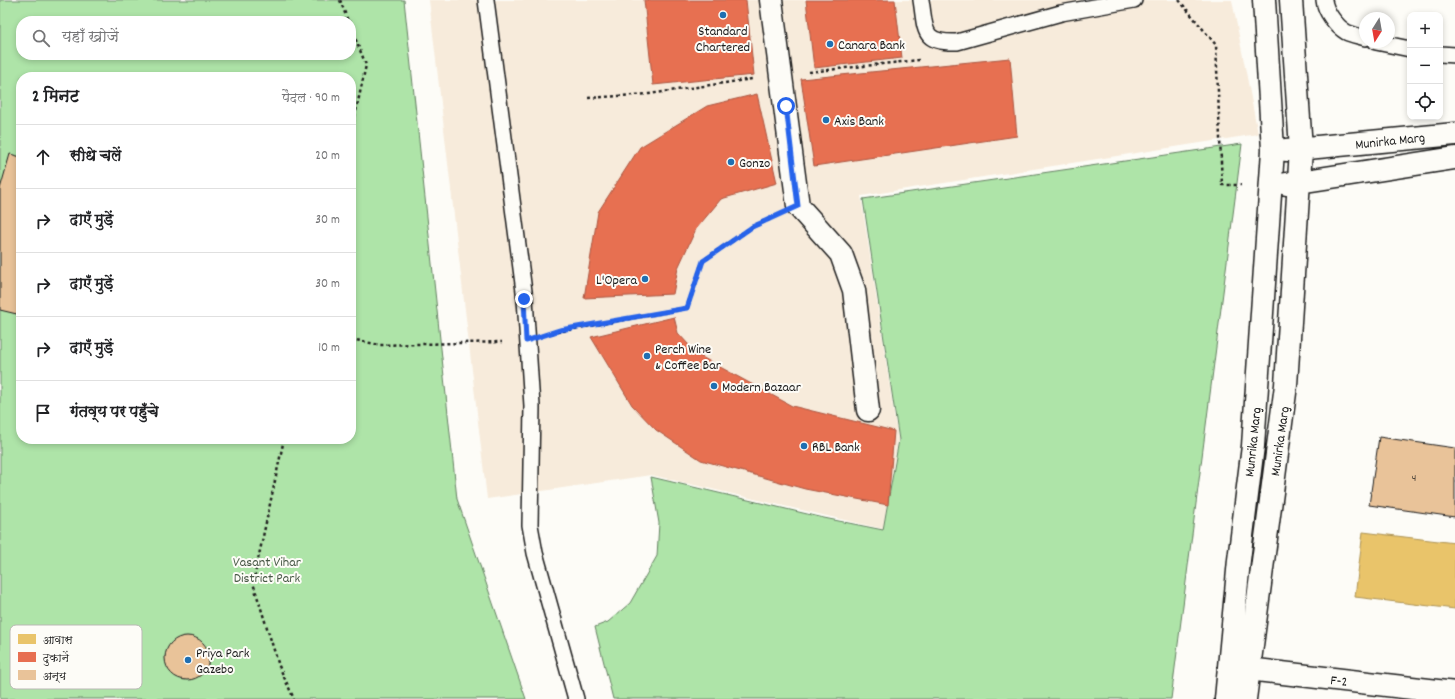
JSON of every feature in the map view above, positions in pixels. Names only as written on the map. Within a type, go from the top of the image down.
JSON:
[{"type":"street","points":[[771,0],[798,206],[841,254],[854,290],[868,410]]},
{"type":"street","points":[[1264,0],[1273,150],[1271,185]]},
{"type":"street","name":"Munirka Marg","points":[[1245,699],[1286,385],[1301,149],[1291,0]]},
{"type":"street","name":"Munirka Marg","points":[[1273,150],[1301,149],[1455,134]]},
{"type":"street","name":"Munirka Marg","points":[[1271,185],[1455,158]]},
{"type":"street","name":"Munrika Marg","points":[[1226,699],[1239,560],[1252,446],[1271,185]]},
{"type":"street","name":"F-2","points":[[1248,669],[1455,693]]},
{"type":"lane","points":[[486,0],[524,291],[526,341],[532,406],[530,525],[534,553],[576,699]]},
{"type":"lane","points":[[922,0],[926,30],[931,37],[941,42],[957,42],[1061,13],[1134,0]]},
{"type":"lane","points":[[1324,0],[1325,6],[1331,17],[1345,31],[1359,36]]},
{"type":"lane","points":[[1395,46],[1407,48]]},
{"type":"lane","points":[[1443,54],[1455,55]]},
{"type":"path","points":[[340,0],[346,16]]},
{"type":"path","points":[[1179,0],[1216,45],[1222,185],[1271,185]]},
{"type":"path","points":[[356,40],[366,65],[356,111]]},
{"type":"path","points":[[356,340],[380,345],[526,341],[560,330],[687,308],[703,261],[752,227],[798,206]]},
{"type":"path","points":[[283,444],[253,583],[279,666],[294,699]]},
{"type":"shaded area","points":[[429,0],[1232,0],[1258,134],[861,196],[898,440],[883,529],[651,475],[487,499]]},
{"type":"green space","name":"Vasant Vihar District Park","points":[[0,0],[404,0],[457,499],[526,699],[0,699]]},
{"type":"green space","points":[[1242,144],[1171,699],[613,699],[595,627],[608,622],[630,603],[657,556],[659,523],[651,477],[824,518],[883,530],[899,440],[863,199]]},
{"type":"building: आवास","points":[[1363,532],[1455,543],[1455,609],[1355,597]]},
{"type":"building: दुकानें","points":[[644,0],[746,0],[754,75],[653,85]]},
{"type":"building: दुकानें","points":[[806,0],[895,0],[902,58],[814,68]]},
{"type":"building: दुकानें","points":[[1010,58],[1017,136],[814,166],[801,79]]},
{"type":"building: दुकानें","points":[[757,94],[777,183],[721,199],[696,229],[678,268],[673,294],[584,298],[598,212],[640,147],[707,106]]},
{"type":"building: दुकानें","points":[[674,317],[678,333],[698,355],[792,406],[894,431],[888,505],[805,489],[701,460],[656,430],[632,405],[591,337]]},
{"type":"building: अन्य","points":[[10,154],[16,156],[16,314],[0,310],[0,189]]},
{"type":"building: अन्य","points":[[1379,437],[1455,448],[1455,517],[1369,505]]},
{"type":"building: अन्य","name":"Priya Park Gazebo","points":[[183,636],[191,636],[196,637],[203,642],[208,649],[208,667],[203,674],[196,679],[183,680],[175,677],[168,670],[165,662],[165,654],[168,646],[175,639]]},
{"type":"place","name":"Standard Chartered","points":[[723,15]]},
{"type":"place","name":"Canara Bank","points":[[830,44]]},
{"type":"place","name":"Axis Bank","points":[[826,120]]},
{"type":"place","name":"Gonzo","points":[[731,162]]},
{"type":"place","name":"L'Opera","points":[[645,279]]},
{"type":"place","name":"Perch Wine & Coffee Bar","points":[[647,356]]},
{"type":"place","name":"Modern Bazaar","points":[[714,386]]},
{"type":"place","name":"RBL Bank","points":[[804,446]]},
{"type":"place","name":"Priya Park Gazebo","points":[[188,660]]},
{"type":"route","points":[[524,299],[526,341],[560,330],[687,308],[703,261],[752,227],[798,206],[786,106]]}]
